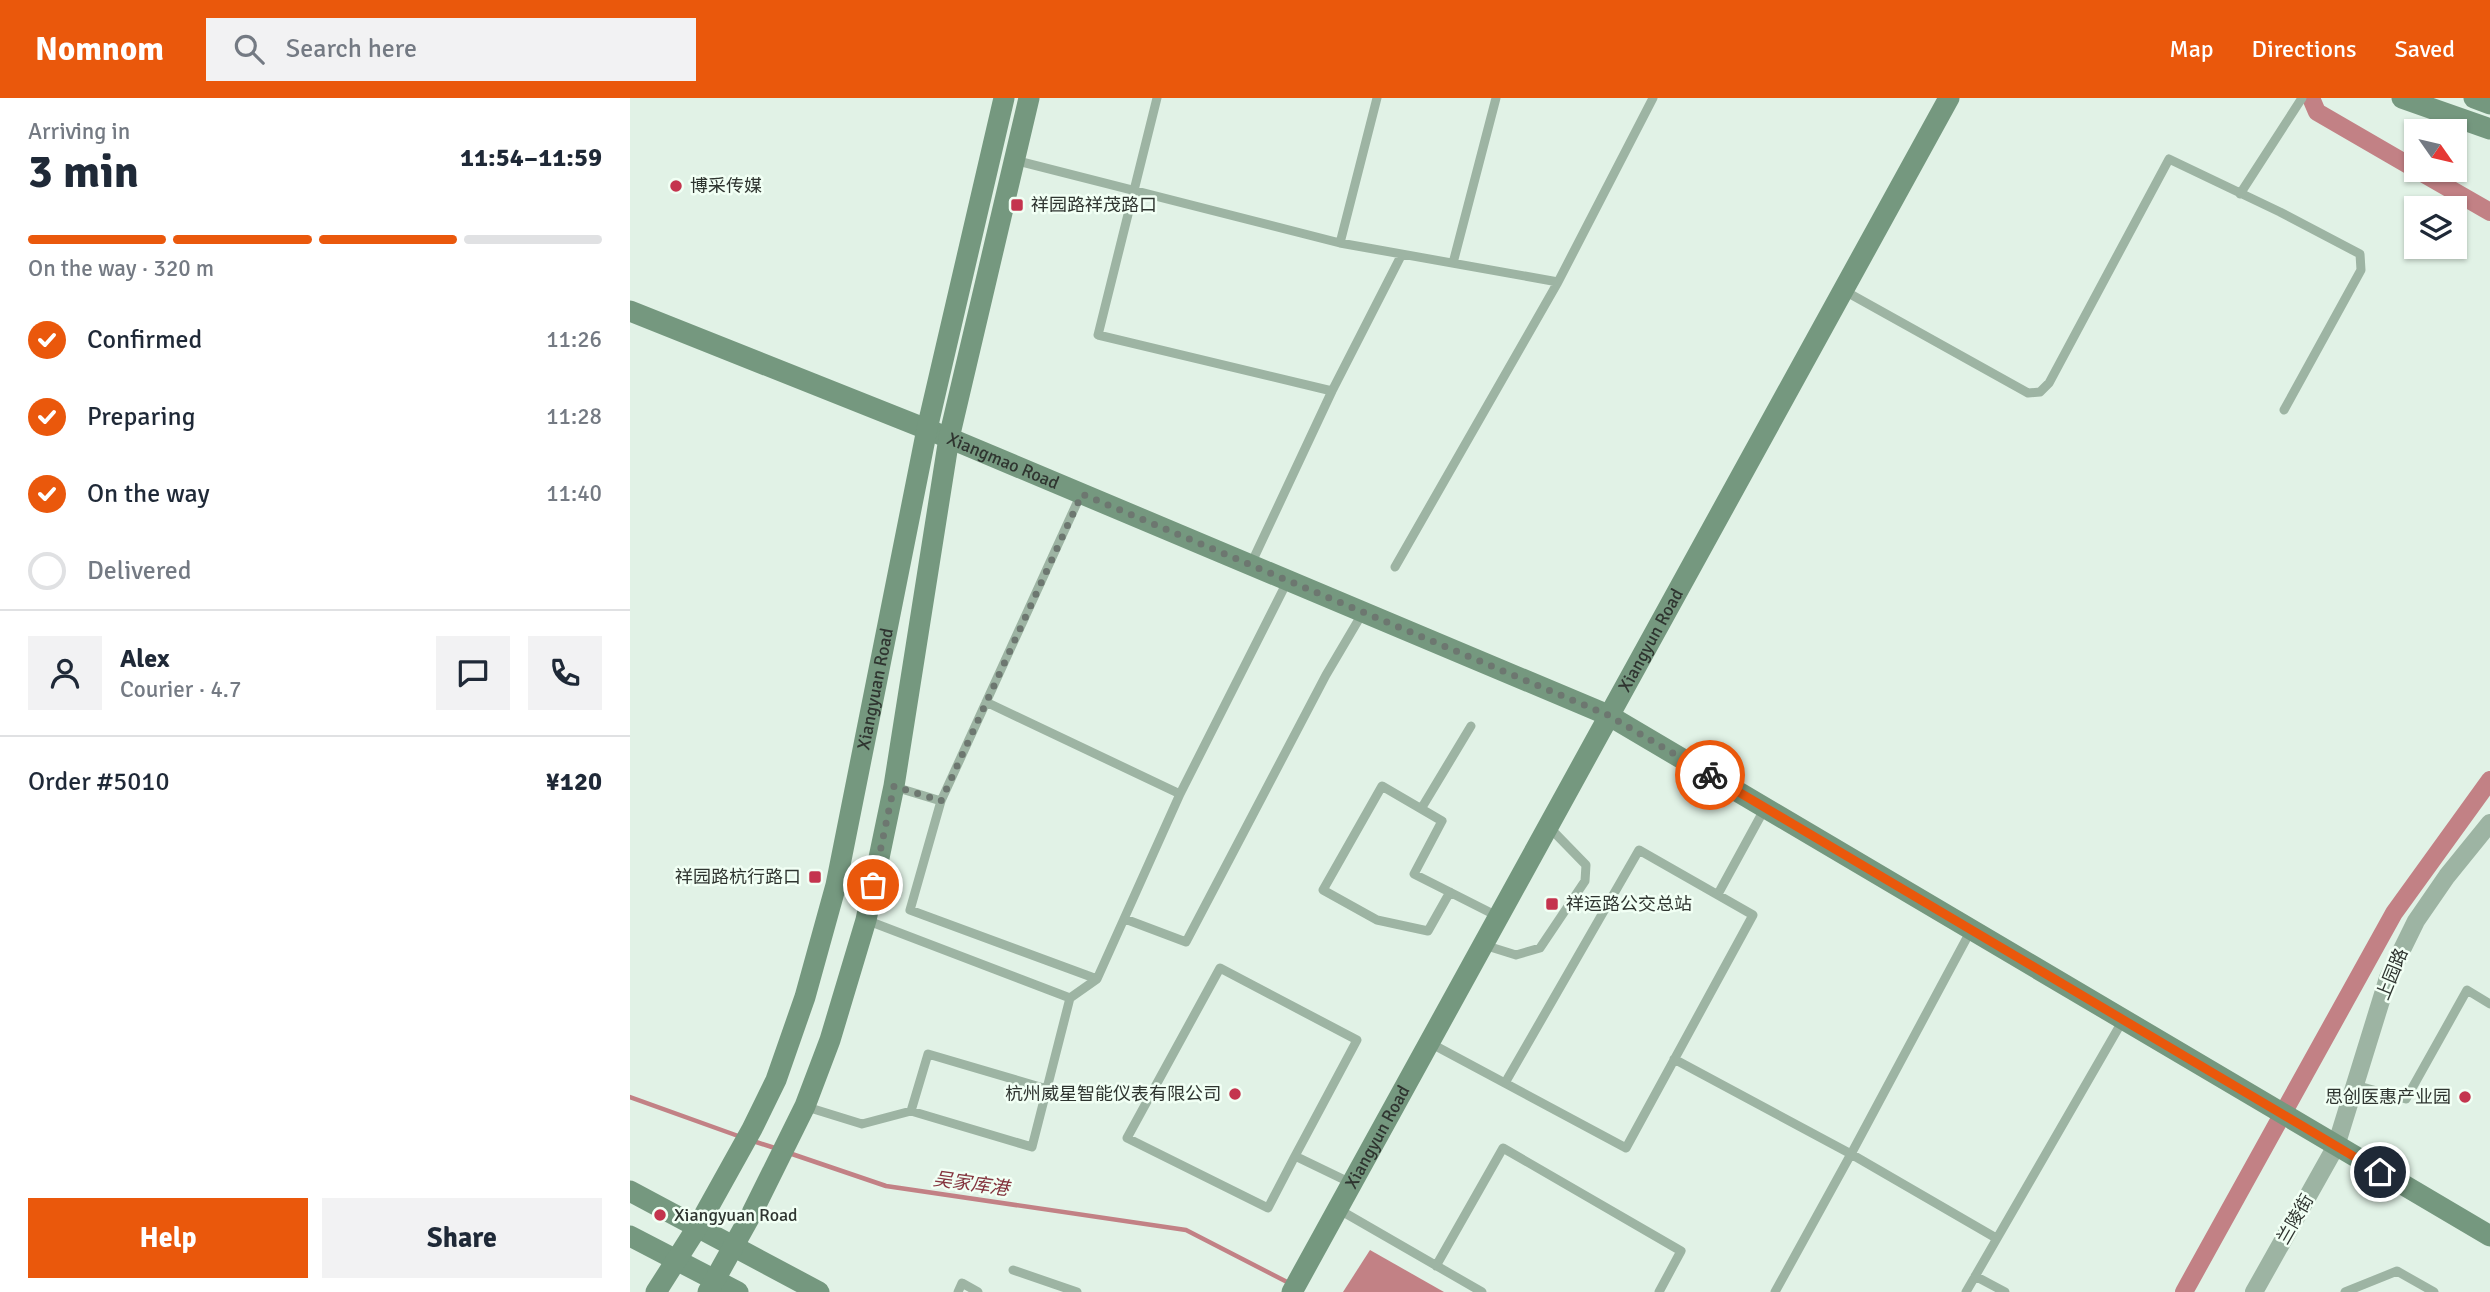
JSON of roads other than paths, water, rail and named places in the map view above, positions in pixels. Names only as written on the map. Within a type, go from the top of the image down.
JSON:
[{"type":"street","name":"Xiangyuan Road","points":[[656,1292],[698,1226],[752,1129],[776,1080],[808,984],[836,885],[926,429],[1004,98]]},
{"type":"street","name":"Xiangyuan Road","points":[[712,1286],[805,1106],[830,1040],[866,920],[894,786],[949,438],[1029,98]]},
{"type":"street","name":"Xiangyun Road","points":[[1292,1292],[1949,98]]},
{"type":"street","points":[[2402,98],[2490,129]]},
{"type":"street","points":[[2474,98],[2490,104]]},
{"type":"street","name":"Xiangmao Road","points":[[630,311],[949,438],[1608,715],[2490,1236]]},
{"type":"street","name":"上园路","points":[[2336,1146],[2388,978],[2416,921],[2447,876],[2490,823]]},
{"type":"street","name":"兰陵街","points":[[2254,1292],[2336,1146]]},
{"type":"street","points":[[630,1191],[819,1292]]},
{"type":"street","points":[[630,1236],[676,1260],[712,1286],[738,1292]]},
{"type":"lane","points":[[1157,98],[1097,335],[1332,391]]},
{"type":"lane","points":[[1340,243],[1377,98]]},
{"type":"lane","points":[[1453,263],[1496,98]]},
{"type":"lane","points":[[1395,567],[1559,282],[1653,98]]},
{"type":"lane","points":[[2239,194],[2302,98]]},
{"type":"lane","points":[[1843,289],[2028,393],[2040,392],[2049,383],[2169,159],[2360,254],[2361,270],[2284,410]]},
{"type":"lane","points":[[1014,160],[1340,243],[1559,282]]},
{"type":"lane","points":[[1251,565],[1332,391],[1402,254]]},
{"type":"lane","points":[[1082,494],[941,801],[910,910],[1097,979]]},
{"type":"lane","points":[[805,1106],[862,1124],[911,1111],[1032,1147],[1070,998],[1097,979],[1180,794],[1288,580]]},
{"type":"lane","points":[[1125,919],[1186,942],[1326,675],[1363,612]]},
{"type":"lane","points":[[986,702],[1180,794]]},
{"type":"lane","points":[[1421,809],[1471,726]]},
{"type":"lane","points":[[894,786],[941,801]]},
{"type":"lane","points":[[1450,892],[1428,931],[1377,920],[1322,890],[1382,786],[1442,821],[1414,874],[1450,892],[1499,917]]},
{"type":"lane","points":[[1718,894],[1765,808]]},
{"type":"lane","points":[[1484,944],[1516,955],[1540,948],[1585,881],[1586,864],[1548,826]]},
{"type":"lane","points":[[1430,1043],[1505,1083],[1626,1147],[1753,915],[1639,850],[1505,1083]]},
{"type":"lane","points":[[866,920],[1070,998]]},
{"type":"lane","points":[[1775,1292],[1971,930]]},
{"type":"lane","points":[[1220,968],[1357,1040],[1295,1156],[1268,1208],[1128,1138],[1220,968]]},
{"type":"lane","points":[[2355,1085],[2406,1099],[2467,990],[2490,1004]]},
{"type":"lane","points":[[1966,1292],[2123,1020]]},
{"type":"lane","points":[[911,1111],[928,1054],[1047,1088]]},
{"type":"lane","points":[[1674,1059],[1851,1154],[1996,1238]]},
{"type":"lane","points":[[1436,1266],[1503,1148],[1681,1251],[1659,1292]]},
{"type":"lane","points":[[1295,1156],[1352,1184]]},
{"type":"lane","points":[[1338,1209],[1482,1292]]},
{"type":"lane","points":[[1013,1270],[1077,1292]]},
{"type":"lane","points":[[2345,1292],[2397,1271],[2434,1292]]},
{"type":"lane","points":[[1975,1276],[2005,1292]]},
{"type":"lane","points":[[958,1292],[962,1283],[978,1292]]},
{"type":"waterway","points":[[2311,98],[2317,112],[2404,162]]},
{"type":"waterway","points":[[2438,182],[2490,212]]},
{"type":"waterway","points":[[2184,1292],[2394,913],[2490,780]]},
{"type":"waterway","name":"吴家库港","points":[[630,1097],[741,1137]]},
{"type":"waterway","name":"吴家库港","points":[[753,1141],[778,1149]]},
{"type":"waterway","name":"吴家库港","points":[[789,1153],[886,1186],[1186,1230],[1291,1284]]},
{"type":"place","name":"博采传媒","points":[[676,186]]},
{"type":"place","name":"祥园路祥茂路口","points":[[1017,205]]},
{"type":"place","name":"祥园路杭行路口","points":[[815,877]]},
{"type":"place","name":"祥运路公交总站","points":[[1552,904]]},
{"type":"place","name":"杭州威星智能仪表有限公司","points":[[1235,1094]]},
{"type":"place","name":"思创医惠产业园","points":[[2465,1097]]},
{"type":"place","name":"Xiangyuan Road","points":[[660,1215]]}]
